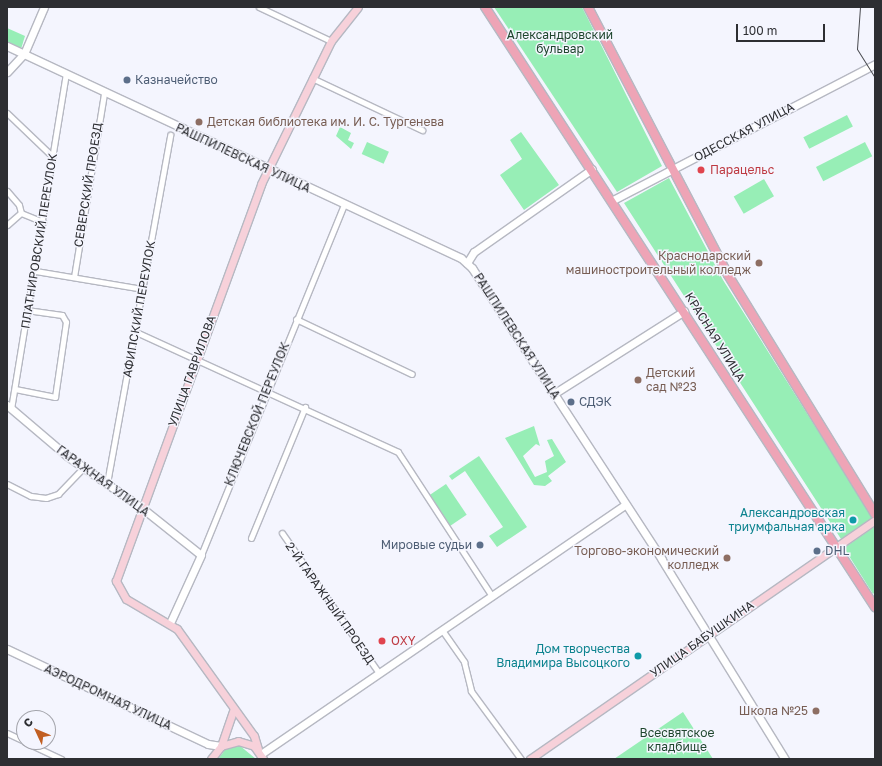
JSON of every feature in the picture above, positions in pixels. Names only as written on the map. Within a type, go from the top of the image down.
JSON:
[{"type":"main road","name":"УЛИЦА ГАВРИЛОВА","points":[[261,754],[254,736],[170,623],[126,599],[117,588],[118,572],[268,170],[331,41],[358,7]]},
{"type":"main road","name":"КРАСНАЯ УЛИЦА","points":[[486,7],[613,200],[836,547],[874,602]]},
{"type":"main road","points":[[588,7],[671,170],[728,275],[875,514]]},
{"type":"main road","name":"УЛИЦА БАБУШКИНА","points":[[530,759],[875,520]]},
{"type":"main road","points":[[212,758],[220,746],[234,709]]},
{"type":"main road","points":[[220,746],[238,741],[261,754]]},
{"type":"street","points":[[7,72],[24,54],[44,7]]},
{"type":"street","points":[[259,7],[331,41]]},
{"type":"street","name":"РАШПИЛЕВСКАЯ УЛИЦА","points":[[7,46],[104,94],[467,263],[555,393],[785,759]]},
{"type":"street","name":"ОДЕССКАЯ УЛИЦА","points":[[613,200],[875,64]]},
{"type":"street","name":"ПЛАТНИРОВСКИЙ ПЕРЕУЛОК","points":[[9,407],[15,388],[66,74]]},
{"type":"street","points":[[312,78],[422,130]]},
{"type":"street","name":"СЕВЕРСКИЙ ПРОЕЗД","points":[[74,277],[104,94]]},
{"type":"street","points":[[7,113],[52,156]]},
{"type":"street","name":"АФИПСКИЙ ПЕРЕУЛОК","points":[[107,483],[136,332],[170,135]]},
{"type":"street","points":[[467,263],[474,252],[592,168]]},
{"type":"street","points":[[7,191],[19,204],[21,213]]},
{"type":"street","name":"КЛЮЧЕВСКОЙ ПЕРЕУЛОК","points":[[170,623],[201,555],[266,390],[344,205]]},
{"type":"street","points":[[21,213],[43,222]]},
{"type":"street","points":[[7,225],[21,213]]},
{"type":"street","points":[[35,271],[143,289]]},
{"type":"street","points":[[15,388],[55,397],[66,322],[62,315],[28,310]]},
{"type":"street","points":[[555,393],[684,311]]},
{"type":"street","points":[[296,319],[412,374]]},
{"type":"street","points":[[136,332],[197,357],[398,452],[492,596]]},
{"type":"street","name":"ГАРАЖНАЯ УЛИЦА","points":[[9,407],[83,468],[142,508],[201,555]]},
{"type":"street","points":[[251,538],[305,407]]},
{"type":"street","points":[[7,484],[31,496],[46,498],[58,494],[83,468]]},
{"type":"street","points":[[261,754],[625,505]]},
{"type":"street","name":"2-Й ГАРАЖНЫЙ ПРОЕЗД","points":[[282,533],[379,673]]},
{"type":"street","points":[[442,630],[464,662],[471,691],[521,759]]},
{"type":"street","name":"АЭРОДРОМНАЯ УЛИЦА","points":[[7,649],[208,744],[220,746]]},
{"type":"street","points":[[7,733],[16,738]]},
{"type":"street","points":[[208,744],[212,758]]},
{"type":"street","points":[[42,750],[61,759]]},
{"type":"green space","name":"Александровский бульвар","points":[[494,7],[582,7],[662,166],[617,192]]},
{"type":"green space","points":[[7,28],[25,36],[21,49],[7,42]]},
{"type":"green space","points":[[847,115],[853,127],[809,149],[803,137]]},
{"type":"green space","points":[[340,127],[351,133],[348,140],[354,143],[351,149],[336,136]]},
{"type":"green space","points":[[521,132],[559,185],[524,210],[500,175],[522,159],[510,140]]},
{"type":"green space","points":[[367,142],[389,152],[384,164],[362,154]]},
{"type":"green space","points":[[865,142],[872,156],[823,181],[816,167]]},
{"type":"green space","points":[[669,178],[723,280],[873,518],[841,539],[624,203]]},
{"type":"green space","points":[[764,179],[774,196],[744,214],[734,196]]},
{"type":"green space","points":[[534,426],[540,446],[536,444],[523,456],[535,477],[547,472],[545,461],[554,456],[547,440],[552,439],[566,462],[548,476],[552,481],[545,486],[534,485],[505,438]]},
{"type":"green space","points":[[479,456],[527,527],[497,547],[489,536],[503,527],[465,471],[452,480],[449,476]]},
{"type":"green space","points":[[446,484],[467,515],[449,526],[429,496]]},
{"type":"green space","points":[[874,527],[875,592],[873,594],[844,548]]},
{"type":"green space","name":"Всесвятское кладбище","points":[[683,712],[713,759],[614,759]]},
{"type":"green space","points":[[239,745],[256,759],[218,759],[225,750]]},
{"type":"tram line","points":[[860,7],[857,49],[875,78]]},
{"type":"place","name":"Казначейство","points":[[127,80]]},
{"type":"place","name":"Детская библиотека им. И. С. Тургенева","points":[[199,122]]},
{"type":"place","name":"Парацельс","points":[[701,170]]},
{"type":"place","name":"Краснодарский машиностроительный колледж","points":[[759,263]]},
{"type":"place","name":"Детский сад №23","points":[[638,380]]},
{"type":"place","name":"СДЭК","points":[[571,402]]},
{"type":"place","name":"Александровская триумфальная арка","points":[[853,520]]},
{"type":"place","name":"Мировые судьи","points":[[480,545]]},
{"type":"place","name":"DHL","points":[[817,551]]},
{"type":"place","name":"Торгово-экономический колледж","points":[[727,558]]},
{"type":"place","name":"OXY","points":[[382,641]]},
{"type":"place","name":"Дом творчества Владимира Высоцкого","points":[[638,656]]},
{"type":"place","name":"Школа №25","points":[[816,711]]}]
